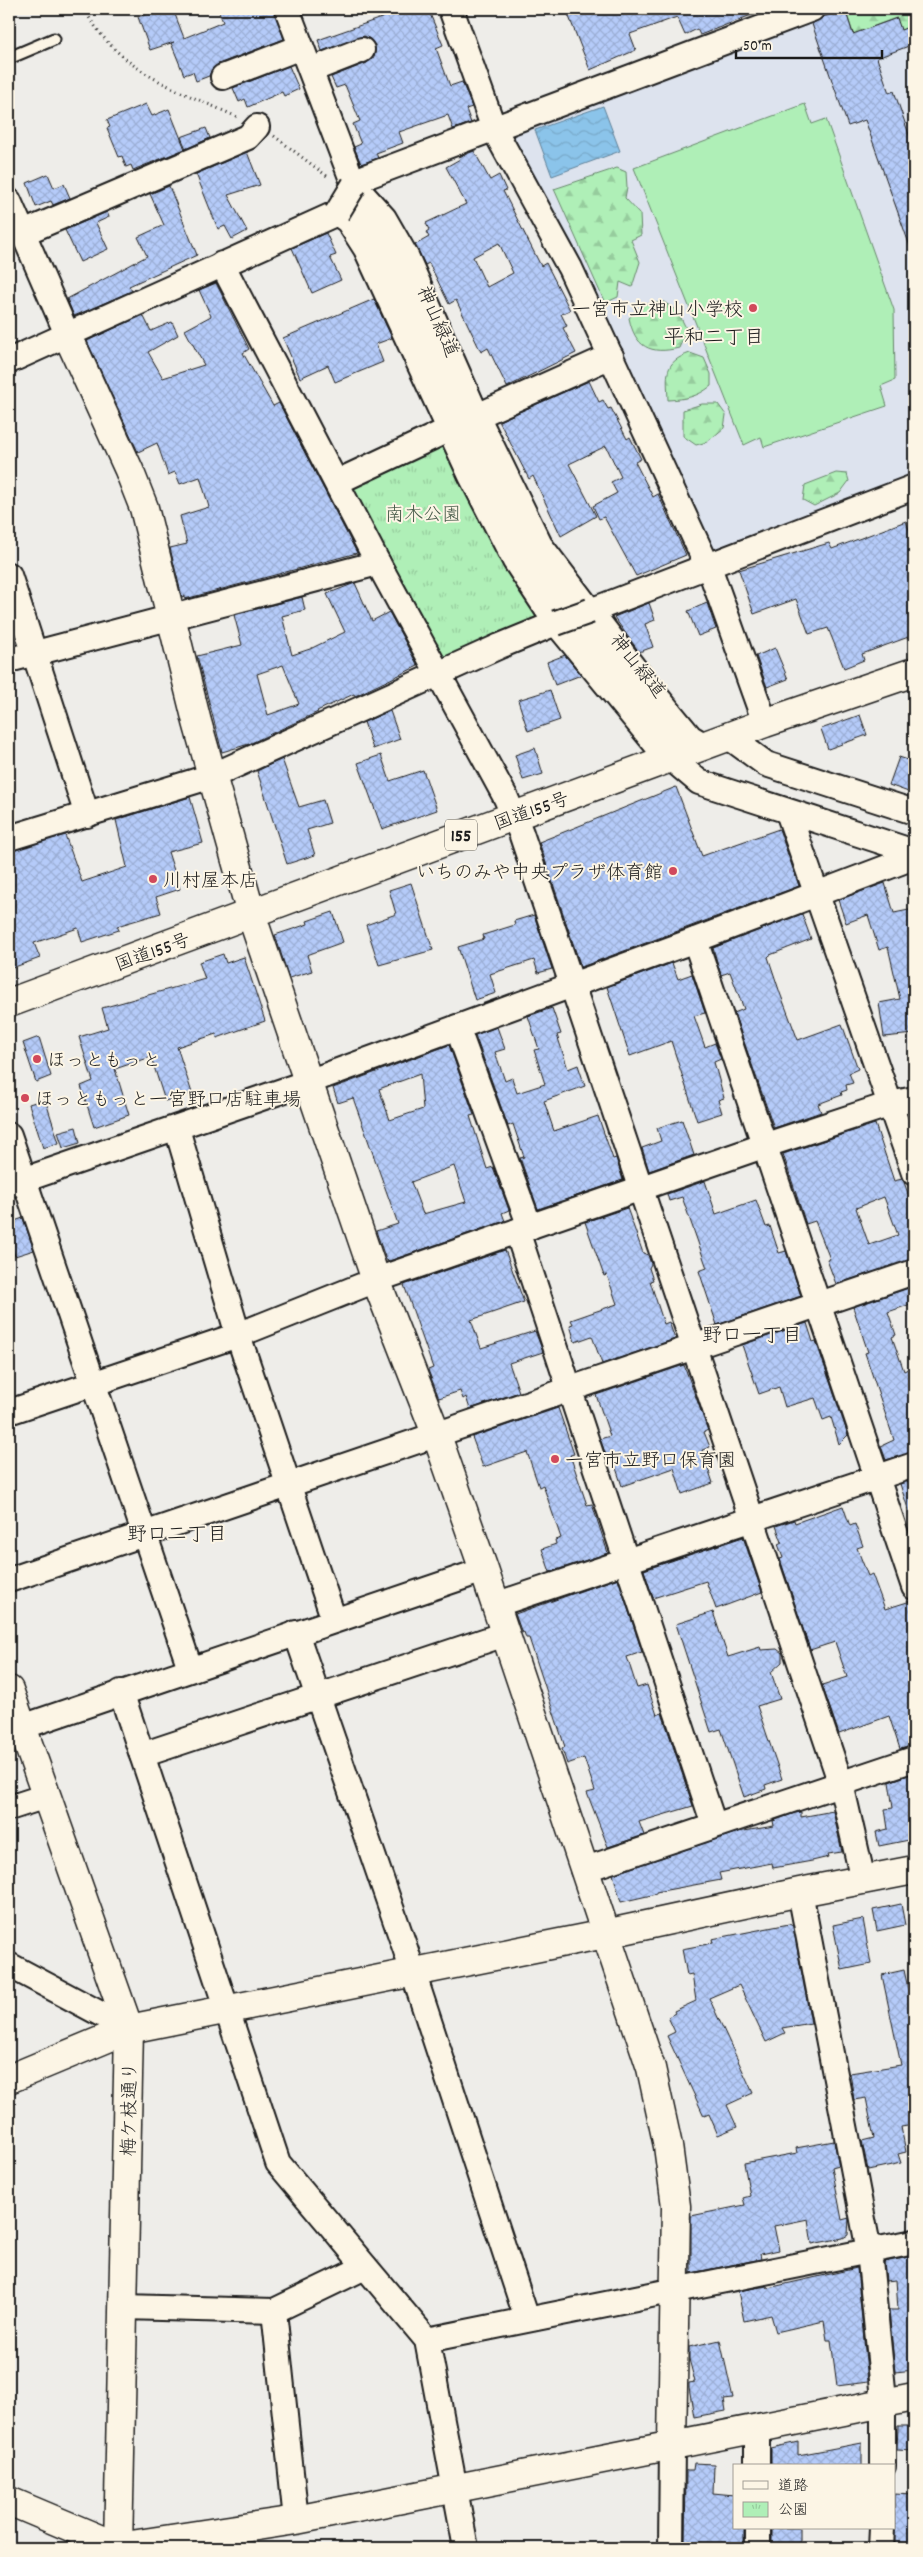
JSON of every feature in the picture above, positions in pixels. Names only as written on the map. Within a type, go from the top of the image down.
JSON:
[{"type":"main road","points":[[67,334],[130,470],[144,508],[170,617],[251,914],[376,1280],[437,1436],[484,1570],[651,2068],[668,2146],[676,2206],[672,2445]]},
{"type":"main road","name":"国道155号","points":[[9,1003],[514,816],[671,749],[717,742],[914,672]]},
{"type":"main road","name":"梅ケ枝通り","points":[[9,1690],[129,2029],[118,2548]]},
{"type":"main road","points":[[9,2079],[129,2029],[412,1970],[605,1934],[800,1892],[914,1870]]},
{"type":"main road","points":[[9,2500],[118,2548],[296,2520],[454,2487],[914,2397]]},
{"type":"street","points":[[287,9],[311,70],[345,196],[348,221],[366,249],[450,429],[515,561],[556,623],[700,782],[914,852]]},
{"type":"street","points":[[451,9],[494,129],[570,268],[707,565],[764,724]]},
{"type":"street","points":[[9,361],[222,264],[345,196],[365,177],[494,129],[760,18],[812,9]]},
{"type":"street","points":[[223,77],[301,47]]},
{"type":"street","points":[[311,70],[362,50]]},
{"type":"street","points":[[23,234],[248,137],[257,127]]},
{"type":"street","points":[[345,196],[384,218],[406,258],[477,416],[540,545],[690,737],[717,742],[766,764],[914,812]]},
{"type":"street","name":"神山緑道","points":[[345,196],[376,235],[441,378],[514,529],[547,583],[671,749]]},
{"type":"street","points":[[9,200],[67,334]]},
{"type":"street","points":[[222,264],[378,563],[514,816],[841,1784],[863,1880]]},
{"type":"street","points":[[477,416],[611,356]]},
{"type":"street","points":[[337,482],[450,429]]},
{"type":"street","points":[[9,838],[212,776],[556,623],[914,487]]},
{"type":"street","points":[[9,660],[378,563]]},
{"type":"street","points":[[9,575],[87,815]]},
{"type":"street","points":[[788,812],[914,1173]]},
{"type":"street","points":[[16,1183],[177,1129],[308,1082],[695,940],[914,857]]},
{"type":"street","points":[[695,940],[766,1145],[914,1587]]},
{"type":"street","points":[[458,1027],[524,1229],[570,1389],[714,1825]]},
{"type":"street","points":[[9,1412],[238,1335],[376,1280],[766,1145],[891,1104],[914,1099]]},
{"type":"street","points":[[177,1129],[238,1335],[334,1620]]},
{"type":"street","points":[[9,1135],[16,1183],[93,1384],[190,1668]]},
{"type":"street","points":[[9,1580],[437,1436],[914,1272]]},
{"type":"street","points":[[495,1604],[914,1465]]},
{"type":"street","points":[[22,1727],[190,1668],[484,1570]]},
{"type":"street","points":[[296,1633],[412,1970],[528,2319]]},
{"type":"street","points":[[142,1754],[505,1634]]},
{"type":"street","points":[[121,1692],[278,2163],[427,2340],[466,2548]]},
{"type":"street","points":[[584,1870],[914,1759]]},
{"type":"street","points":[[9,1808],[46,1796]]},
{"type":"street","points":[[800,1892],[869,2251],[884,2404],[883,2464]]},
{"type":"street","points":[[9,1965],[129,2029]]},
{"type":"street","points":[[427,2340],[914,2242]]},
{"type":"street","points":[[124,2307],[274,2311],[365,2268]]},
{"type":"street","points":[[274,2311],[296,2520]]},
{"type":"street","points":[[757,2464],[758,2428]]},
{"type":"street","points":[[670,2548],[672,2445]]},
{"type":"street","points":[[758,2530],[758,2548]]},
{"type":"street","points":[[882,2530],[882,2548]]},
{"type":"lane","points":[[9,58],[54,39]]},
{"type":"path","points":[[84,9],[97,31],[128,63],[162,82],[257,127],[295,150],[345,196]]},
{"type":"shaded area","name":"一宮市立神山小学校","points":[[835,9],[914,9],[914,477],[713,551],[511,139],[522,123]]},
{"type":"green space","points":[[845,9],[914,9],[914,25],[901,30],[896,18],[869,28],[857,45]]},
{"type":"green space","points":[[805,104],[812,124],[826,119],[894,310],[895,380],[881,386],[887,406],[764,447],[761,437],[744,445],[634,168]]},
{"type":"green space","points":[[617,168],[626,172],[627,187],[625,198],[640,214],[641,235],[631,240],[640,262],[632,287],[620,282],[618,297],[605,303],[554,189]]},
{"type":"green space","points":[[664,302],[678,312],[687,330],[679,348],[660,350],[645,347],[635,336],[629,318],[643,304]]},
{"type":"green space","points":[[690,353],[704,358],[711,374],[711,386],[691,397],[668,400],[668,371],[675,361]]},
{"type":"green space","points":[[702,404],[718,404],[726,415],[724,428],[707,442],[696,445],[683,436],[683,410]]},
{"type":"green space","name":"南木公園","points":[[448,433],[550,621],[439,669],[343,484]]},
{"type":"green space","points":[[836,473],[847,474],[849,481],[840,493],[814,506],[803,500],[805,485]]},
{"type":"water","points":[[603,106],[620,151],[552,176],[535,130]]},
{"type":"building","points":[[161,9],[173,9],[184,38],[223,22],[218,9],[274,9],[284,39],[218,64],[212,69],[209,76],[196,81],[193,72],[184,75],[171,43],[150,50],[138,17]]},
{"type":"building","points":[[407,9],[428,9],[443,45],[436,48],[450,86],[462,82],[472,107],[466,109],[471,123],[453,129],[448,115],[399,132],[403,143],[376,153],[378,158],[361,164],[354,147],[361,144],[353,124],[360,121],[345,85],[336,88],[331,77],[367,63],[375,53],[375,45],[364,36],[322,51],[318,40]]},
{"type":"building","points":[[566,9],[764,10],[700,35],[697,29],[685,35],[677,17],[630,34],[636,50],[590,70]]},
{"type":"building","points":[[845,9],[853,34],[897,18],[901,30],[914,25],[914,44],[877,58],[889,93],[894,91],[914,149],[914,251],[912,252],[865,120],[848,126],[812,24],[823,17]]},
{"type":"building","points":[[289,66],[299,89],[284,96],[282,92],[248,107],[245,99],[239,102],[233,88]]},
{"type":"building","points":[[146,104],[152,116],[169,109],[185,149],[133,170],[131,165],[126,167],[122,156],[119,157],[107,128],[110,127],[107,120]]},
{"type":"building","points":[[206,128],[210,138],[186,149],[181,137]]},
{"type":"building","points":[[474,151],[490,180],[499,175],[506,190],[503,191],[541,266],[546,263],[570,310],[561,314],[567,326],[563,328],[576,353],[507,387],[488,348],[481,352],[456,300],[449,304],[429,263],[425,265],[415,245],[429,237],[426,232],[429,230],[426,223],[466,204],[446,167],[460,159],[459,157]],"holes":[[[499,243],[513,273],[487,287],[473,257]]]},
{"type":"building","points":[[247,152],[260,185],[228,195],[247,231],[232,239],[225,226],[218,229],[196,174]]},
{"type":"building","points":[[48,174],[54,188],[64,184],[70,198],[53,205],[51,201],[36,207],[27,183]]},
{"type":"building","points":[[169,186],[197,255],[129,286],[132,291],[74,316],[67,299],[147,256],[138,237],[164,225],[150,194]]},
{"type":"building","points":[[107,212],[109,217],[96,223],[108,249],[80,262],[65,230]]},
{"type":"building","points":[[326,233],[336,255],[330,257],[341,280],[312,293],[292,248]]},
{"type":"building","points":[[216,283],[249,349],[243,353],[273,406],[279,403],[357,553],[185,599],[185,596],[182,597],[170,548],[187,544],[180,516],[209,507],[200,477],[180,484],[175,472],[168,475],[157,443],[138,452],[87,341],[143,315],[151,331],[172,322],[178,335],[148,352],[163,378],[204,365],[185,330],[211,316],[199,290]]},
{"type":"building","points":[[374,299],[392,338],[376,344],[383,362],[335,382],[328,365],[300,378],[283,338]]},
{"type":"building","points":[[589,381],[599,402],[603,400],[608,409],[611,408],[627,439],[630,437],[641,459],[635,462],[653,497],[658,494],[686,555],[636,576],[604,517],[599,519],[593,506],[617,493],[611,482],[621,477],[606,446],[569,464],[596,516],[561,536],[533,476],[529,479],[499,421]]},
{"type":"building","points":[[906,521],[914,544],[914,635],[862,654],[864,660],[844,668],[828,628],[809,634],[796,599],[754,614],[739,570],[829,543],[832,549]]},
{"type":"building","points":[[355,583],[372,621],[389,612],[418,666],[249,744],[222,752],[197,656],[242,645],[234,615],[302,597],[305,610],[282,616],[292,655],[310,649],[345,632],[327,594]],"holes":[[[283,665],[299,704],[268,715],[257,674]]]},
{"type":"building","points":[[649,603],[655,620],[645,624],[653,647],[639,652],[614,617]]},
{"type":"building","points":[[707,603],[716,629],[698,636],[688,611]]},
{"type":"building","points":[[775,648],[788,679],[767,687],[756,656]]},
{"type":"building","points":[[565,655],[581,675],[555,685],[547,662]]},
{"type":"building","points":[[550,690],[560,720],[528,731],[518,700]]},
{"type":"building","points":[[390,711],[400,739],[373,749],[364,722]]},
{"type":"building","points":[[860,715],[867,735],[828,749],[821,729]]},
{"type":"building","points":[[535,748],[543,774],[523,780],[515,755]]},
{"type":"building","points":[[381,755],[390,781],[423,770],[437,810],[382,829],[358,763]]},
{"type":"building","points":[[899,757],[914,762],[914,794],[889,785]]},
{"type":"building","points":[[282,759],[299,807],[323,800],[330,823],[307,830],[315,855],[287,864],[257,771]]},
{"type":"building","name":"いちのみや中央プラザ体育館","points":[[676,787],[702,856],[779,829],[799,886],[581,967],[539,842]]},
{"type":"building","points":[[190,797],[203,843],[168,852],[180,889],[156,897],[161,913],[117,926],[119,930],[82,942],[78,928],[34,943],[40,958],[9,969],[9,851],[65,835],[82,882],[127,867],[116,820]]},
{"type":"building","points":[[411,883],[433,950],[379,965],[366,925],[396,914],[389,890]]},
{"type":"building","points":[[885,883],[894,913],[914,909],[914,1034],[884,1037],[879,1003],[900,999],[888,947],[879,950],[868,915],[846,923],[838,900]]},
{"type":"building","points":[[333,912],[343,942],[307,955],[312,971],[289,978],[275,935],[308,924],[307,921]]},
{"type":"building","points":[[802,914],[811,939],[768,957],[780,993],[798,1040],[842,1024],[858,1069],[849,1073],[853,1083],[846,1085],[847,1090],[841,1092],[842,1095],[818,1104],[821,1112],[774,1128],[734,1013],[744,1009],[730,972],[721,975],[713,948]]},
{"type":"building","points":[[534,915],[552,969],[538,973],[534,960],[490,974],[496,993],[475,1000],[458,947],[484,939],[483,935],[515,925],[514,921]]},
{"type":"building","points":[[223,954],[226,963],[244,957],[265,1021],[217,1038],[216,1034],[177,1047],[192,1093],[165,1101],[151,1057],[115,1069],[129,1115],[94,1127],[81,1086],[93,1081],[79,1037],[108,1028],[102,1008],[205,979],[199,962]]},
{"type":"building","points":[[672,963],[678,979],[692,974],[705,1013],[694,1016],[705,1047],[715,1043],[721,1059],[714,1062],[724,1098],[718,1100],[722,1113],[697,1121],[671,1041],[630,1056],[607,987]]},
{"type":"building","points":[[552,1008],[561,1034],[557,1035],[568,1069],[578,1065],[585,1086],[544,1101],[554,1131],[598,1116],[613,1159],[616,1158],[623,1180],[538,1209],[520,1158],[524,1157],[513,1124],[508,1126],[475,1035],[497,1027],[505,1049],[495,1052],[505,1081],[512,1078],[517,1093],[545,1084],[534,1050],[539,1049],[528,1016]]},
{"type":"building","name":"ほっともっと","points":[[39,1037],[51,1076],[36,1082],[23,1043]]},
{"type":"building","points":[[449,1045],[474,1115],[470,1116],[487,1169],[493,1167],[509,1210],[502,1213],[505,1221],[389,1261],[386,1260],[376,1231],[398,1224],[353,1098],[338,1103],[333,1088]],"holes":[[[420,1074],[423,1109],[390,1120],[379,1089]],[[454,1166],[466,1202],[423,1214],[411,1182]]]},
{"type":"building","points":[[45,1099],[59,1143],[43,1148],[29,1104]]},
{"type":"building","points":[[682,1120],[694,1155],[649,1171],[642,1148],[661,1141],[657,1128]]},
{"type":"building","points":[[875,1124],[894,1181],[902,1179],[904,1182],[914,1211],[914,1259],[836,1284],[827,1260],[830,1259],[815,1221],[806,1224],[783,1154]],"holes":[[[884,1197],[898,1235],[869,1245],[856,1208]]]},
{"type":"building","points":[[76,1127],[80,1143],[63,1148],[58,1132]]},
{"type":"building","points":[[705,1181],[716,1214],[756,1200],[766,1227],[770,1226],[779,1253],[786,1251],[801,1296],[717,1325],[699,1271],[707,1268],[682,1197],[669,1201],[667,1194]]},
{"type":"building","points":[[627,1208],[643,1253],[648,1255],[651,1264],[649,1268],[653,1280],[650,1281],[664,1324],[669,1322],[675,1339],[602,1364],[592,1336],[575,1342],[570,1325],[573,1324],[571,1320],[617,1304],[607,1275],[604,1276],[585,1222]]},
{"type":"building","points":[[23,1218],[34,1250],[15,1256],[9,1237],[9,1223]]},
{"type":"building","points":[[505,1250],[524,1302],[471,1320],[481,1348],[535,1331],[543,1352],[509,1363],[519,1392],[470,1409],[466,1397],[463,1399],[460,1391],[439,1398],[428,1370],[433,1368],[404,1285]]},
{"type":"building","points":[[914,1286],[914,1303],[888,1312],[896,1335],[892,1337],[904,1371],[908,1369],[914,1389],[914,1452],[886,1460],[881,1446],[894,1440],[865,1353],[868,1352],[853,1307]]},
{"type":"building","points":[[807,1323],[813,1342],[816,1341],[848,1435],[839,1444],[831,1417],[823,1420],[815,1398],[785,1407],[779,1387],[759,1394],[742,1345]]},
{"type":"building","points":[[684,1365],[708,1430],[704,1432],[710,1447],[702,1450],[713,1483],[682,1494],[674,1468],[622,1486],[614,1462],[609,1463],[600,1439],[610,1436],[596,1395]]},
{"type":"building","points":[[558,1408],[574,1454],[570,1455],[587,1505],[592,1504],[608,1553],[550,1572],[542,1549],[556,1544],[555,1540],[561,1538],[543,1485],[539,1487],[527,1452],[483,1467],[472,1437]]},
{"type":"building","points":[[914,1479],[914,1518],[911,1518],[900,1484]]},
{"type":"building","points":[[843,1506],[850,1526],[855,1524],[863,1546],[857,1548],[868,1576],[872,1574],[885,1609],[914,1600],[914,1746],[900,1749],[889,1716],[839,1734],[822,1685],[847,1677],[835,1642],[810,1650],[780,1559],[783,1558],[778,1544],[782,1542],[776,1526],[794,1520],[795,1523]]},
{"type":"building","points":[[743,1537],[762,1592],[716,1609],[706,1581],[653,1598],[644,1570]]},
{"type":"building","points":[[618,1578],[642,1652],[627,1657],[637,1688],[647,1685],[657,1715],[662,1713],[693,1806],[639,1822],[644,1835],[608,1847],[587,1793],[595,1791],[584,1758],[567,1764],[562,1749],[565,1747],[529,1638],[526,1638],[524,1632],[522,1633],[515,1614]]},
{"type":"building","points":[[713,1612],[728,1657],[760,1647],[761,1650],[777,1649],[782,1653],[782,1662],[771,1672],[780,1699],[757,1706],[782,1779],[765,1785],[766,1789],[744,1797],[721,1729],[711,1732],[676,1624]]},
{"type":"building","points":[[914,1773],[914,1839],[879,1846],[876,1832],[888,1829],[885,1809],[893,1808],[889,1782]]},
{"type":"building","points":[[833,1811],[842,1852],[828,1854],[829,1857],[812,1861],[773,1868],[772,1863],[719,1873],[721,1880],[656,1892],[656,1894],[621,1902],[613,1874],[738,1832],[774,1826],[773,1821],[795,1813],[801,1812],[801,1817]]},
{"type":"building","points":[[901,1904],[905,1925],[877,1931],[873,1910]]},
{"type":"building","points":[[863,1919],[871,1964],[842,1970],[833,1925]]},
{"type":"building","points":[[789,1924],[793,1926],[811,2023],[782,2028],[785,2033],[766,2042],[739,1985],[709,1998],[753,2093],[727,2105],[737,2127],[718,2135],[709,2114],[704,2116],[667,2036],[675,2032],[668,2017],[675,2013],[674,2011],[696,2001],[692,1974],[687,1975],[682,1949],[713,1943],[712,1939]]},
{"type":"building","points":[[904,1970],[914,2016],[914,2125],[901,2127],[906,2152],[898,2154],[901,2163],[868,2170],[862,2141],[874,2138],[866,2098],[854,2100],[850,2073],[901,2065],[882,1975]]},
{"type":"building","points":[[834,2141],[839,2165],[832,2167],[842,2220],[849,2218],[848,2235],[843,2238],[812,2244],[808,2219],[774,2226],[779,2250],[760,2254],[761,2259],[691,2273],[691,2216],[745,2205],[743,2198],[750,2196],[744,2163],[797,2153],[796,2148]]},
{"type":"building","points":[[914,2256],[914,2370],[895,2372],[889,2310],[898,2310],[896,2280],[886,2281],[884,2262]]},
{"type":"building","points":[[857,2268],[868,2382],[837,2386],[831,2340],[827,2340],[824,2321],[776,2332],[771,2315],[744,2321],[738,2291],[767,2286],[768,2288]]},
{"type":"building","points":[[720,2340],[733,2398],[724,2399],[726,2411],[694,2417],[689,2383],[695,2382],[689,2359],[689,2347]]},
{"type":"building","points":[[898,2426],[914,2426],[914,2451],[897,2450]]},
{"type":"building","points":[[798,2442],[798,2455],[862,2443],[862,2464],[771,2464],[771,2448]]},
{"type":"building","points":[[694,2463],[714,2464],[713,2493],[733,2495],[733,2530],[744,2530],[744,2548],[685,2548],[686,2470],[693,2470]]},
{"type":"building","points":[[896,2493],[914,2494],[914,2548],[895,2548]]},
{"type":"building","points":[[772,2530],[800,2530],[800,2548],[772,2548]]},
{"type":"place","name":"一宮市立神山小学校","points":[[753,308]]},
{"type":"place","name":"いちのみや中央プラザ体育館","points":[[673,871]]},
{"type":"place","name":"川村屋本店","points":[[153,879]]},
{"type":"place","name":"ほっともっと","points":[[37,1059]]},
{"type":"place","name":"ほっともっと一宮野口店駐車場","points":[[25,1098]]},
{"type":"place","name":"一宮市立野口保育園","points":[[555,1459]]},
{"type":"district","name":"平和二丁目","points":[[714,336]]},
{"type":"district","name":"野口一丁目","points":[[752,1334]]},
{"type":"district","name":"野口二丁目","points":[[177,1533]]}]
